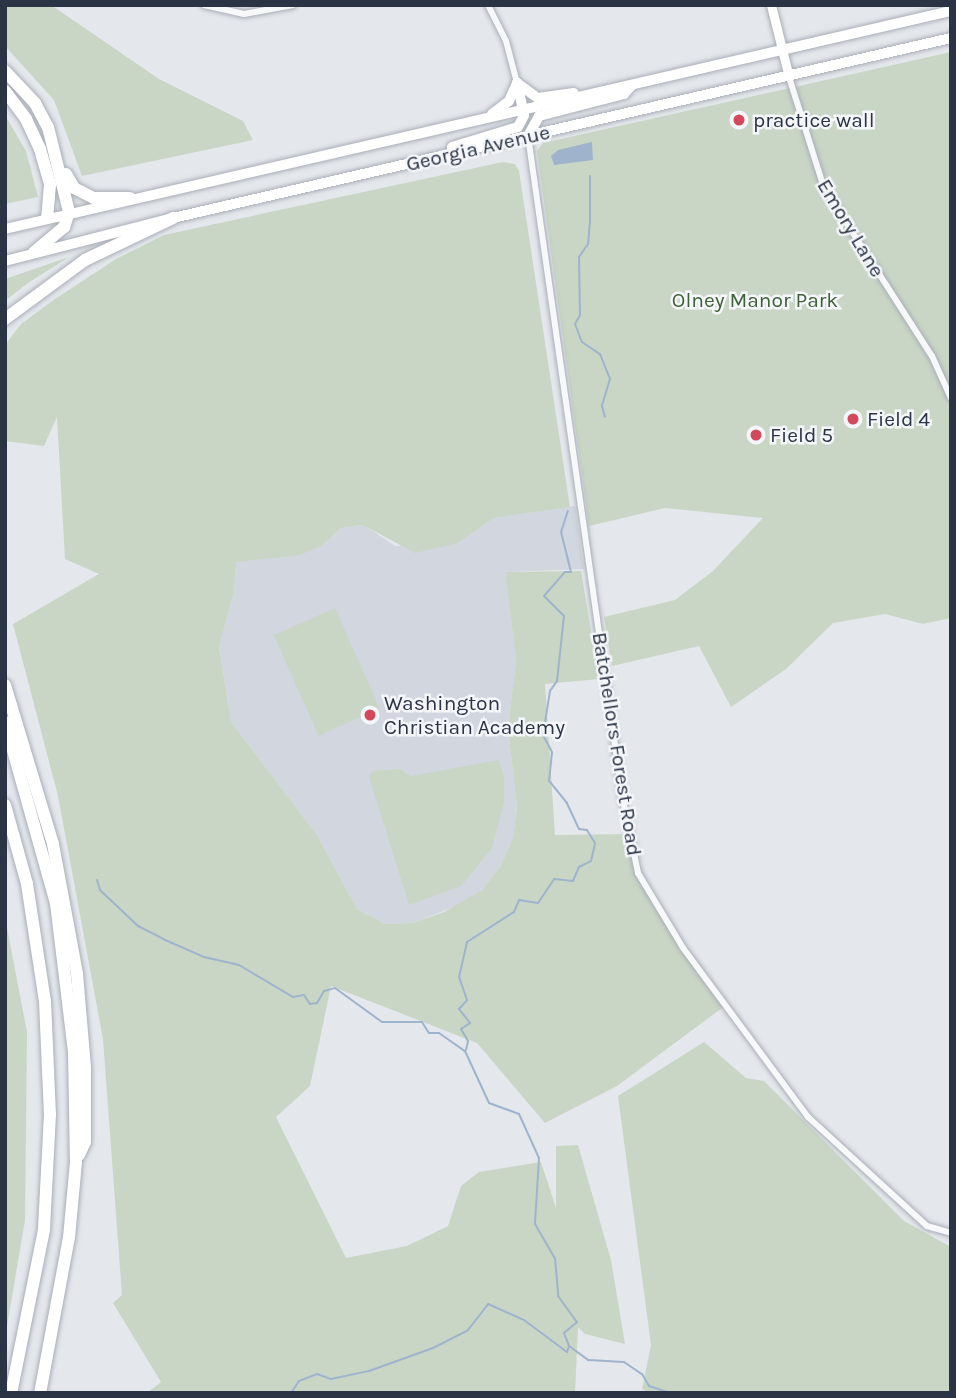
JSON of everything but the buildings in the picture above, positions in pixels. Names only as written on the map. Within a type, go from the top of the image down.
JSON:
[{"type":"highway","points":[[5,71],[35,103],[56,155],[69,212],[64,228],[34,252]]},
{"type":"highway","points":[[5,91],[26,119],[40,149],[50,185],[47,217]]},
{"type":"highway","points":[[56,155],[81,193],[94,198],[130,198]]},
{"type":"highway","points":[[5,319],[85,260],[173,218]]},
{"type":"highway","points":[[5,685],[53,844],[77,974],[85,1142],[76,1162]]},
{"type":"highway","points":[[5,722],[42,842],[64,951],[74,1051],[76,1162],[60,1306],[40,1393]]},
{"type":"highway","points":[[5,805],[19,855],[45,1001],[50,1114],[44,1230],[11,1393]]},
{"type":"highway","points":[[5,820],[19,855]]},
{"type":"main road","name":"Georgia Avenue","points":[[5,229],[47,217],[951,11]]},
{"type":"main road","name":"Georgia Avenue","points":[[5,261],[173,218],[951,38]]},
{"type":"main road","points":[[517,83],[538,98],[593,93]]},
{"type":"main road","points":[[400,166],[514,130],[521,124],[523,109],[517,83]]},
{"type":"main road","points":[[487,118],[509,101],[517,83]]},
{"type":"main road","points":[[528,136],[539,116],[624,94],[633,84]]},
{"type":"street","points":[[204,5],[244,14],[293,5]]},
{"type":"street","points":[[488,5],[506,41],[517,83]]},
{"type":"street","name":"Emory Lane","points":[[771,5],[789,77],[824,188],[932,356],[951,398]]},
{"type":"street","name":"Batchellors Forest Road","points":[[528,136],[621,790],[638,873],[683,948],[808,1118],[927,1226],[951,1233]]},
{"type":"shaded area","name":"Washington Christian Academy","points":[[575,506],[584,569],[505,572],[516,660],[508,728],[517,807],[513,838],[500,867],[482,890],[459,905],[412,923],[385,924],[357,909],[317,835],[231,722],[219,645],[233,595],[235,562],[323,545],[341,528],[364,525],[395,546],[458,543],[494,518]]},
{"type":"green space","points":[[5,5],[51,5],[159,79],[243,121],[253,140],[82,176],[54,100],[5,46]]},
{"type":"green space","name":"Olney Manor Park","points":[[951,52],[951,618],[923,624],[885,614],[833,623],[786,669],[731,707],[699,646],[612,666],[604,617],[675,600],[713,571],[763,518],[665,508],[589,526],[537,151],[543,143]]},
{"type":"green space","points":[[5,115],[26,151],[38,197],[5,204]]},
{"type":"green space","points":[[503,162],[515,164],[519,171],[570,507],[494,518],[458,543],[415,553],[363,525],[341,528],[323,545],[300,555],[236,562],[233,595],[219,646],[231,722],[317,835],[357,909],[385,924],[412,923],[444,912],[482,890],[500,867],[513,838],[517,807],[508,728],[516,660],[505,572],[581,571],[599,679],[545,684],[555,835],[630,834],[647,894],[726,1005],[617,1086],[545,1123],[477,1043],[331,986],[310,1086],[276,1117],[346,1258],[407,1246],[448,1226],[461,1186],[479,1172],[541,1162],[556,1208],[556,1146],[578,1145],[611,1260],[625,1344],[585,1334],[578,1327],[575,1393],[147,1393],[161,1382],[113,1303],[122,1295],[103,1039],[58,796],[13,624],[99,574],[65,559],[57,417],[44,446],[5,441],[5,345],[21,324],[55,299],[116,259],[164,235]]},
{"type":"green space","points":[[69,257],[28,283],[5,301],[5,279]]},
{"type":"green space","points":[[335,608],[380,708],[319,736],[274,635]]},
{"type":"green space","points":[[498,760],[504,775],[504,802],[492,848],[461,886],[409,905],[369,777],[373,771],[400,769],[411,776]]},
{"type":"green space","points":[[5,917],[27,1032],[25,1220],[5,1338]]},
{"type":"green space","points":[[704,1042],[746,1078],[764,1081],[904,1221],[951,1247],[951,1393],[650,1393],[642,1389],[651,1345],[618,1096]]},
{"type":"water","points":[[592,142],[593,160],[554,165],[551,156],[558,150]]},
{"type":"waterway","points":[[590,176],[588,244],[579,257],[580,315],[575,324],[582,342],[600,354],[610,379],[602,406],[605,417]]},
{"type":"waterway","points":[[466,1050],[468,1041],[461,1029],[470,1023],[459,1009],[467,1000],[459,977],[467,942],[514,912],[519,900],[538,903],[554,879],[573,881],[579,867],[591,861],[595,843],[587,830],[579,829],[567,803],[549,781],[552,752],[543,735],[550,691],[557,681],[564,616],[544,596],[565,572],[571,572],[561,532],[568,511]]},
{"type":"waterway","points":[[97,880],[100,890],[138,926],[163,939],[204,957],[239,965],[293,997],[304,995],[310,1004],[317,1003],[324,991],[335,988],[382,1022],[422,1022],[429,1033],[439,1033],[465,1051],[489,1103],[519,1114],[539,1158],[535,1224],[555,1258],[558,1296],[577,1322],[564,1333],[569,1346]]},
{"type":"waterway","points":[[291,1393],[299,1381],[317,1374],[331,1379],[369,1371],[433,1348],[468,1330],[488,1304],[524,1320],[567,1352],[569,1346],[588,1360],[624,1362],[642,1374],[649,1386],[671,1393]]},
{"type":"waterway","points":[[267,1393],[276,1393]]},
{"type":"place","name":"practice wall","points":[[739,120]]},
{"type":"place","name":"Field 4","points":[[853,419]]},
{"type":"place","name":"Field 5","points":[[756,435]]},
{"type":"place","name":"Washington Christian Academy","points":[[370,715]]}]
